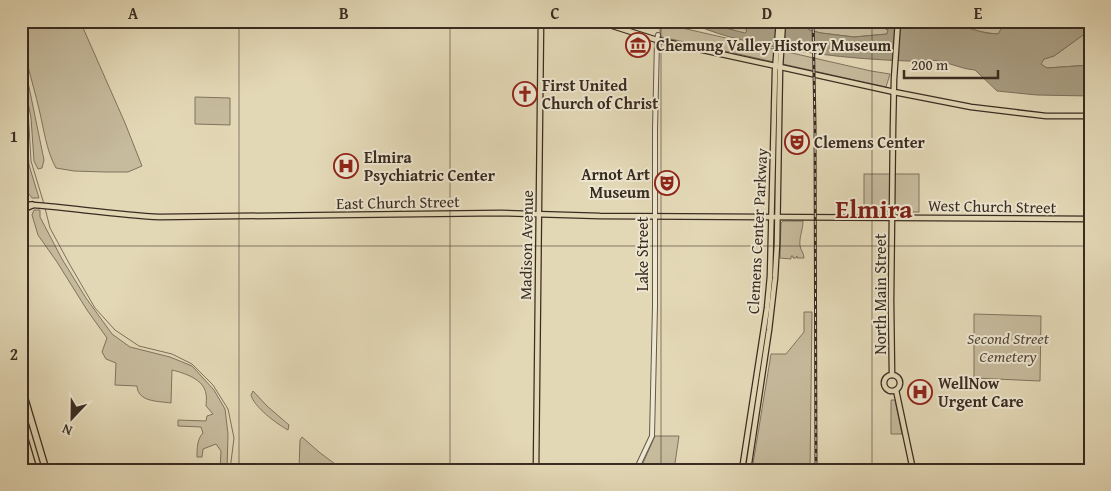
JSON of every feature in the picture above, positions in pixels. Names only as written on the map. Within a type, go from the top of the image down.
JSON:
[{"type":"highway","points":[[21,210],[32,205]]},
{"type":"highway","points":[[21,386],[46,470]]},
{"type":"highway","points":[[21,426],[34,470]]},
{"type":"main road","name":"Madison Avenue","points":[[536,470],[541,21]]},
{"type":"main road","points":[[597,21],[778,67],[971,107],[1046,116],[1090,116]]},
{"type":"main road","name":"Clemens Center Parkway","points":[[742,470],[767,308],[775,216],[779,21]]},
{"type":"main road","name":"Clemens Center Parkway","points":[[778,58],[783,21]]},
{"type":"main road","name":"North Main Street","points":[[892,375],[894,79],[898,21]]},
{"type":"main road","name":"East Church Street","points":[[21,204],[141,217],[501,213],[775,216]]},
{"type":"main road","name":"Clemens Center Parkway","points":[[748,470],[774,295],[777,244],[775,216]]},
{"type":"main road","name":"West Church Street","points":[[775,216],[1090,219]]},
{"type":"main road","points":[[889,376],[898,377],[900,386],[896,390],[889,390],[885,386],[884,382],[889,376]]},
{"type":"main road","points":[[896,390],[913,470]]},
{"type":"street","name":"Lake Street","points":[[636,470],[652,436],[657,37]]},
{"type":"green space","points":[[21,21],[80,21],[142,166],[128,172],[74,171],[56,168],[48,147],[28,65]]},
{"type":"green space","points":[[709,21],[739,21],[747,32],[745,34],[738,32]]},
{"type":"green space","points":[[793,21],[870,21],[888,30],[887,34],[854,37],[809,30],[807,26],[792,25]]},
{"type":"green space","points":[[951,21],[1007,22],[998,34],[949,23]]},
{"type":"green space","points":[[660,23],[890,74],[886,87],[660,37]]},
{"type":"green space","points":[[1090,30],[1090,65],[1047,68],[1040,64],[1044,59],[1054,56]]},
{"type":"green space","points":[[21,48],[44,160],[42,168],[38,169],[34,161],[31,118],[21,66]]},
{"type":"green space","points":[[21,87],[29,165],[39,198],[32,198],[26,190],[21,151]]},
{"type":"green space","points":[[195,97],[230,98],[230,125],[195,124]]},
{"type":"green space","points":[[864,174],[919,174],[919,212],[864,212]]},
{"type":"green space","points":[[34,210],[40,210],[40,217],[62,259],[86,298],[112,334],[130,347],[170,357],[192,366],[214,390],[225,409],[228,434],[227,470],[220,470],[221,451],[216,444],[203,449],[202,457],[197,457],[198,441],[203,433],[201,427],[178,426],[178,420],[206,421],[207,416],[213,414],[206,406],[206,396],[202,384],[188,375],[172,370],[171,403],[145,398],[138,391],[137,386],[115,385],[116,363],[106,359],[102,352],[107,338],[38,235],[32,215]]},
{"type":"green space","points":[[783,221],[803,221],[800,248],[804,258],[797,258],[797,256],[793,258],[791,256],[791,259],[780,258],[781,223]]},
{"type":"green space","points":[[804,312],[812,312],[810,470],[752,470],[771,354],[786,354],[804,332]]},
{"type":"green space","name":"Second Street Cemetery","points":[[974,314],[1041,316],[1040,381],[974,378]]},
{"type":"green space","points":[[253,391],[289,425],[288,430],[256,405],[251,395]]},
{"type":"green space","points":[[891,400],[895,400],[902,434],[891,434]]},
{"type":"green space","points":[[655,436],[679,436],[674,470],[640,470]]},
{"type":"green space","points":[[302,437],[343,470],[299,470],[300,440]]},
{"type":"shaded area","points":[[683,21],[709,21],[725,28],[745,33],[747,31],[745,27],[739,21],[793,21],[792,25],[807,26],[809,30],[854,37],[887,34],[888,30],[870,21],[951,21],[949,23],[986,33],[998,34],[1006,21],[1090,21],[1090,30],[1054,56],[1044,59],[1041,64],[1047,68],[1090,65],[1090,96],[1037,95],[997,91],[975,70],[943,62],[931,60],[863,59],[796,51],[718,34]]},
{"type":"waterway","points":[[21,74],[28,109],[31,161],[44,204]]},
{"type":"waterway","points":[[45,208],[50,228],[70,265],[95,308],[115,330],[139,346],[172,354],[192,364],[213,385],[228,409],[234,438],[230,470]]},
{"type":"railway","points":[[813,21],[816,470]]},
{"type":"place","name":"Chemung Valley History Museum","points":[[638,45]]},
{"type":"place","name":"First United Church of Christ","points":[[525,94]]},
{"type":"place","name":"Clemens Center","points":[[797,142]]},
{"type":"place","name":"Elmira Psychiatric Center","points":[[346,166]]},
{"type":"place","name":"Arnot Art Museum","points":[[667,183]]},
{"type":"place","name":"WellNow Urgent Care","points":[[920,392]]},
{"type":"district","name":"Elmira","points":[[874,208]]}]
